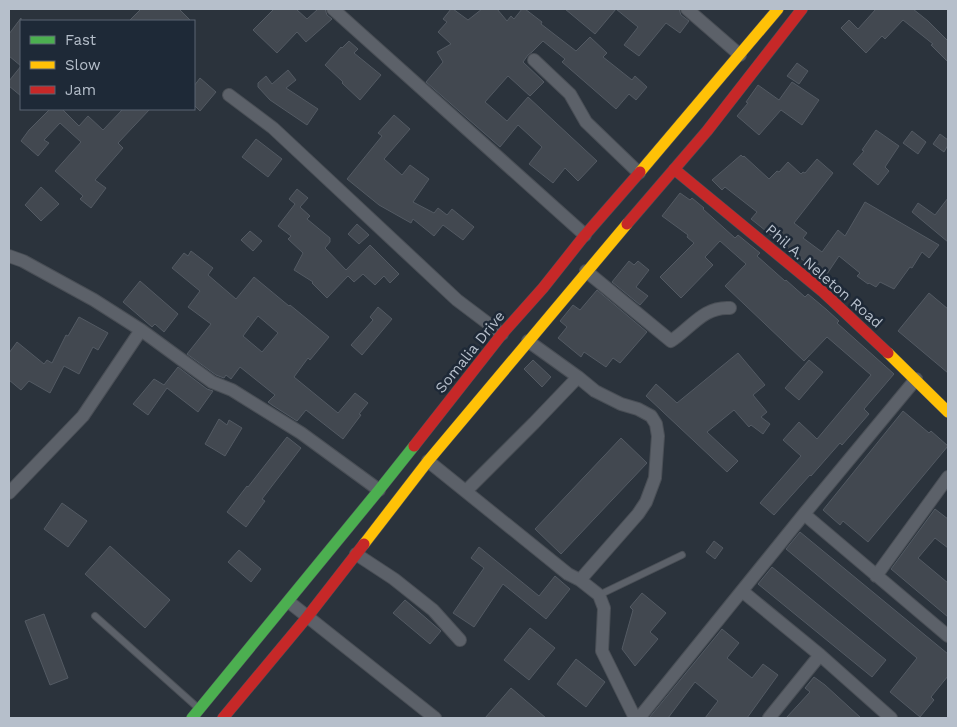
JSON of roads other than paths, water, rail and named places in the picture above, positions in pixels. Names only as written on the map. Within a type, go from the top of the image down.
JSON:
[{"type":"main road","name":"Somalia Drive","points":[[196,714],[289,602],[502,334],[543,288],[585,235],[686,120],[778,9]]},
{"type":"main road","points":[[222,718],[308,616],[428,461],[586,271],[706,131],[802,9]]},
{"type":"main road","name":"Phil A. Neleton Road","points":[[674,169],[822,292],[874,339],[948,412]]},
{"type":"street","points":[[333,9],[585,235]]},
{"type":"street","points":[[687,9],[740,55]]},
{"type":"street","points":[[534,60],[570,94],[586,122],[639,173]]},
{"type":"street","points":[[228,95],[273,128],[457,300],[502,334]]},
{"type":"street","points":[[9,256],[23,261],[86,296],[141,330],[212,382],[232,390],[302,433],[379,490]]},
{"type":"street","points":[[586,271],[671,341],[681,334],[693,321],[705,314],[721,307],[730,308]]},
{"type":"street","points":[[9,493],[83,416],[141,330]]},
{"type":"street","points":[[528,341],[578,376],[594,391],[621,404],[638,409],[651,416],[656,424],[658,436],[655,478],[646,502],[638,514],[580,580]]},
{"type":"street","points":[[466,491],[578,376]]},
{"type":"street","points":[[428,461],[568,574],[580,580],[599,595],[604,608],[602,651],[637,718],[916,379]]},
{"type":"street","points":[[876,576],[944,492],[948,477]]},
{"type":"street","points":[[804,514],[948,636]]},
{"type":"street","points":[[356,554],[394,579],[433,610],[460,640]]},
{"type":"street","points":[[742,591],[820,655],[891,718]]},
{"type":"street","points":[[289,602],[435,718]]},
{"type":"street","points":[[770,718],[820,655]]},
{"type":"lane","points":[[599,595],[682,555]]},
{"type":"lane","points":[[95,616],[196,714]]}]
